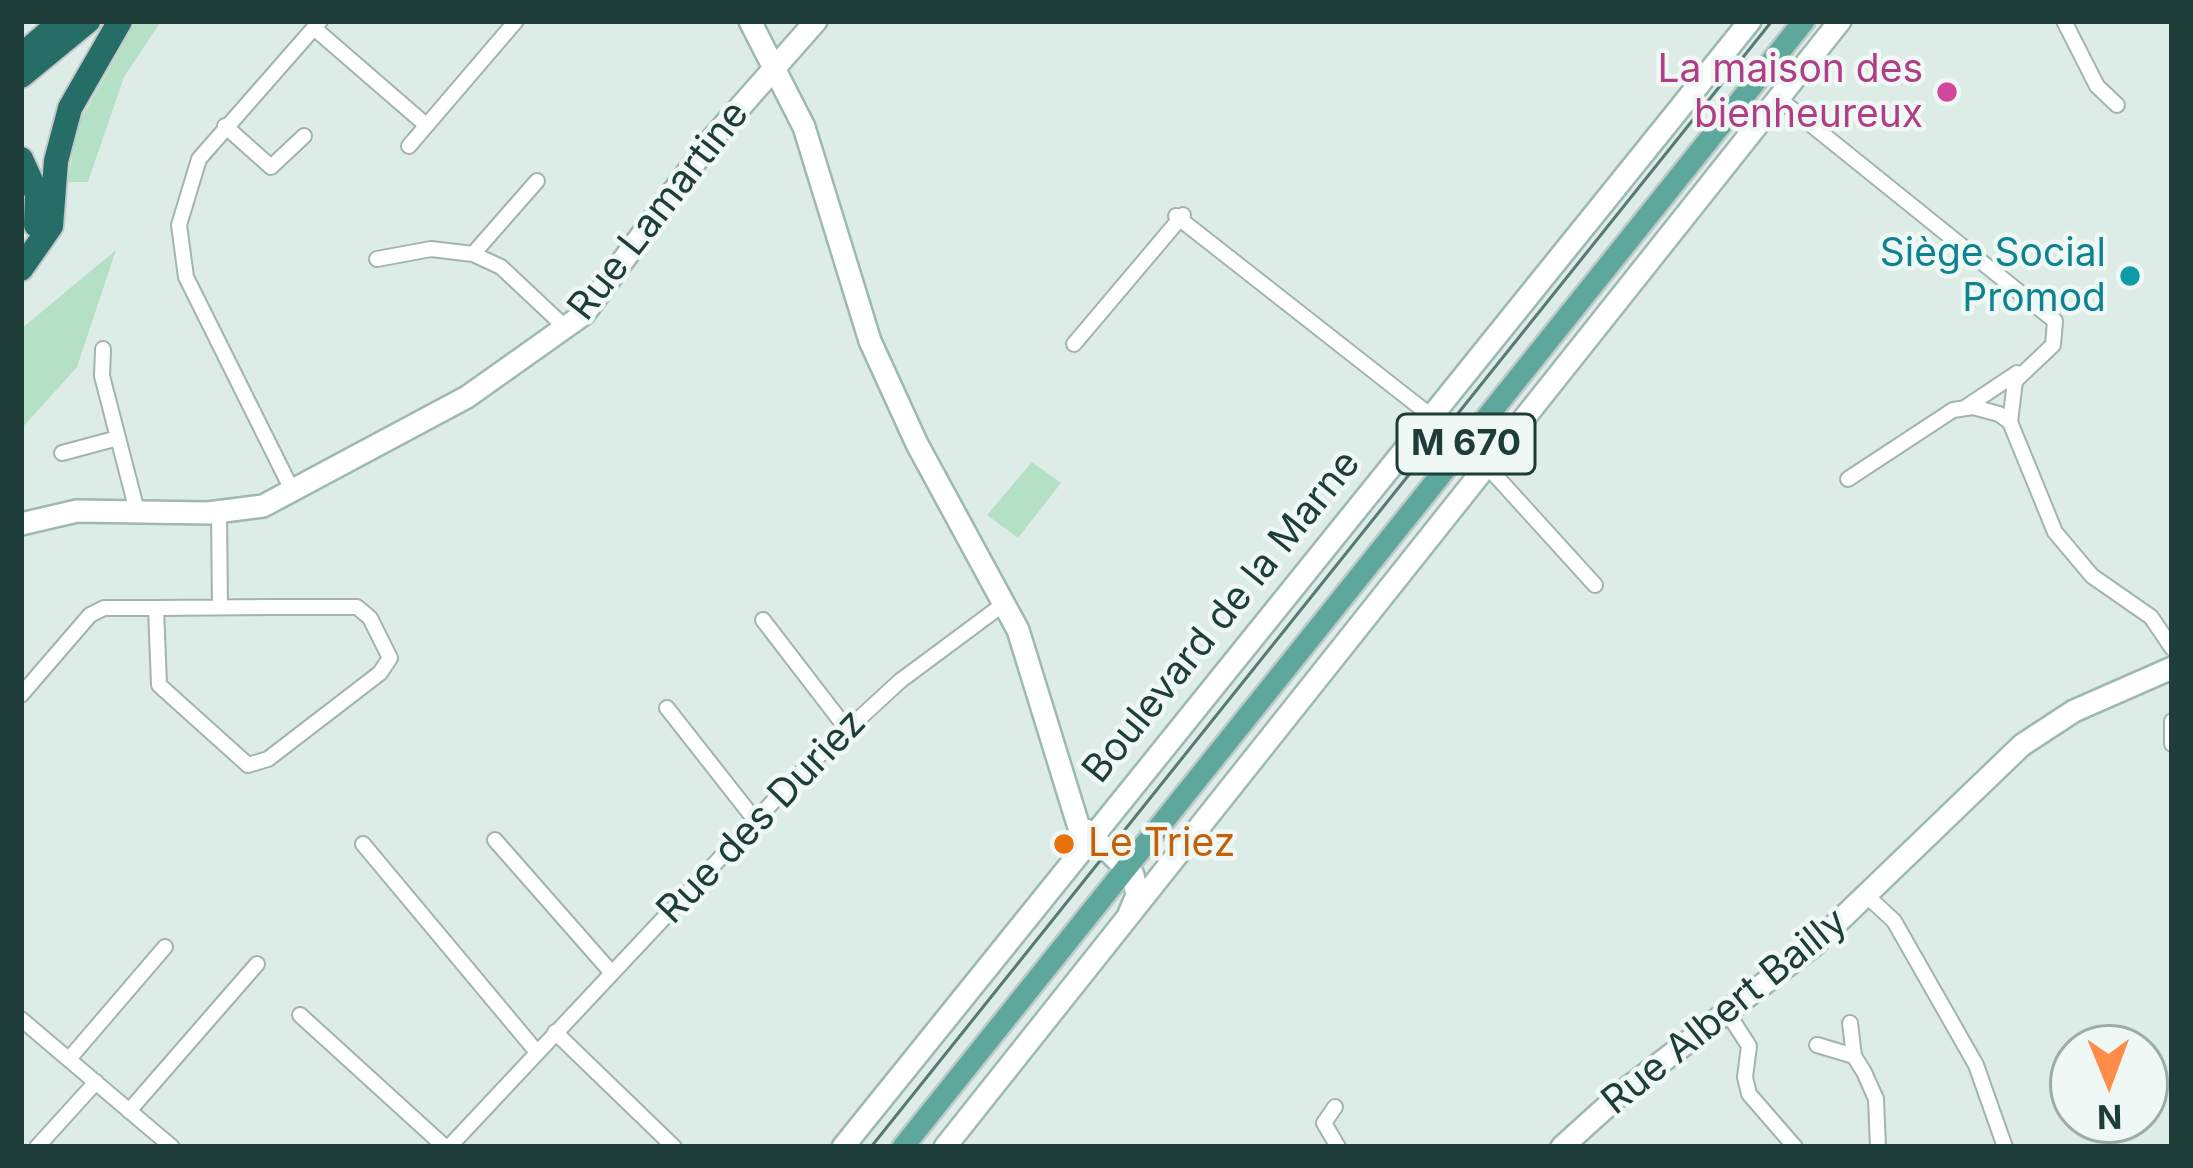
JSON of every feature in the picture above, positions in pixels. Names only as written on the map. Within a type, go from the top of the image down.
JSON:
[{"type":"highway","points":[[21,56],[62,21]]},
{"type":"highway","points":[[21,76],[88,21]]},
{"type":"highway","points":[[21,269],[51,226],[56,161],[70,108],[120,21]]},
{"type":"highway","points":[[21,160],[34,181],[39,205],[35,228],[21,251]]},
{"type":"main road","name":"Boulevard de la Marne","points":[[903,1147],[1788,21]]},
{"type":"main road","name":"Boulevard de la Marne","points":[[888,1147],[1804,21]]},
{"type":"street","points":[[409,146],[516,21]]},
{"type":"street","points":[[750,21],[808,138],[858,312],[927,462],[1005,603],[1088,842],[1123,863],[1137,889],[1126,920]]},
{"type":"street","name":"Rue Lamartine","points":[[21,524],[77,511],[219,512],[258,507],[435,417],[567,329],[604,290],[723,125],[816,21]]},
{"type":"street","name":"Boulevard de la Marne","points":[[843,1147],[1750,21]]},
{"type":"street","points":[[945,1147],[1840,21]]},
{"type":"street","points":[[2065,21],[2097,86],[2117,105]]},
{"type":"street","points":[[293,492],[180,256],[178,225],[187,186],[199,159],[225,126],[317,24],[426,125]]},
{"type":"street","points":[[1778,98],[2055,321],[2053,345],[2027,367],[1848,478]]},
{"type":"street","points":[[225,126],[271,167],[304,136]]},
{"type":"street","points":[[472,254],[537,181]]},
{"type":"street","points":[[1074,344],[1180,216],[1431,416]]},
{"type":"street","points":[[377,259],[430,249],[472,254],[508,272],[567,329]]},
{"type":"street","points":[[103,350],[102,376],[137,511]]},
{"type":"street","points":[[2027,367],[2013,388],[2010,422],[2055,532],[2092,576],[2151,617],[2172,648]]},
{"type":"street","points":[[1966,407],[1991,410],[2010,422]]},
{"type":"street","points":[[62,453],[118,438]]},
{"type":"street","points":[[1486,465],[1595,585]]},
{"type":"street","points":[[219,512],[220,607]]},
{"type":"street","name":"Rue des Duriez","points":[[447,1147],[846,728],[1005,603]]},
{"type":"street","points":[[21,695],[94,612],[156,608],[357,607],[388,650],[388,664],[263,763],[248,765],[159,685],[156,608]]},
{"type":"street","points":[[764,620],[846,728]]},
{"type":"street","name":"Rue Albert Bailly","points":[[1571,1141],[1636,1082],[1729,1015],[1867,896],[2022,745],[2074,711],[2172,668]]},
{"type":"street","points":[[668,708],[755,820]]},
{"type":"street","points":[[2172,722],[2172,744]]},
{"type":"street","points":[[495,840],[611,972]]},
{"type":"street","points":[[363,844],[536,1051]]},
{"type":"street","name":"Rue Albert Bailly","points":[[1867,896],[1894,921],[1976,1065],[2005,1147]]},
{"type":"street","points":[[69,1059],[165,947]]},
{"type":"street","points":[[129,1111],[257,964]]},
{"type":"street","points":[[300,1015],[447,1147]]},
{"type":"street","points":[[1729,1015],[1749,1046],[1744,1078],[1749,1094],[1795,1147]]},
{"type":"street","points":[[21,1019],[172,1147]]},
{"type":"street","points":[[1850,1023],[1854,1057],[1876,1099],[1878,1147]]},
{"type":"street","points":[[555,1032],[674,1147]]},
{"type":"street","points":[[1817,1045],[1854,1057]]},
{"type":"street","points":[[37,1147],[96,1082]]},
{"type":"street","points":[[859,1147],[895,1086]]},
{"type":"street","points":[[1324,1123],[1335,1106]]},
{"type":"street","points":[[1310,1113],[1324,1123],[1338,1147]]},
{"type":"green space","points":[[136,21],[161,21],[124,77],[88,182],[68,182],[77,126]]},
{"type":"green space","points":[[116,250],[77,367],[21,429],[21,329]]},
{"type":"green space","points":[[1032,462],[1061,483],[1018,538],[987,515]]},
{"type":"tram line","points":[[871,1147],[1772,21]]},
{"type":"place","name":"La maison des bienheureux","points":[[1947,92]]},
{"type":"place","name":"Siège Social Promod","points":[[2130,276]]},
{"type":"place","name":"Le Triez","points":[[1064,844]]}]
